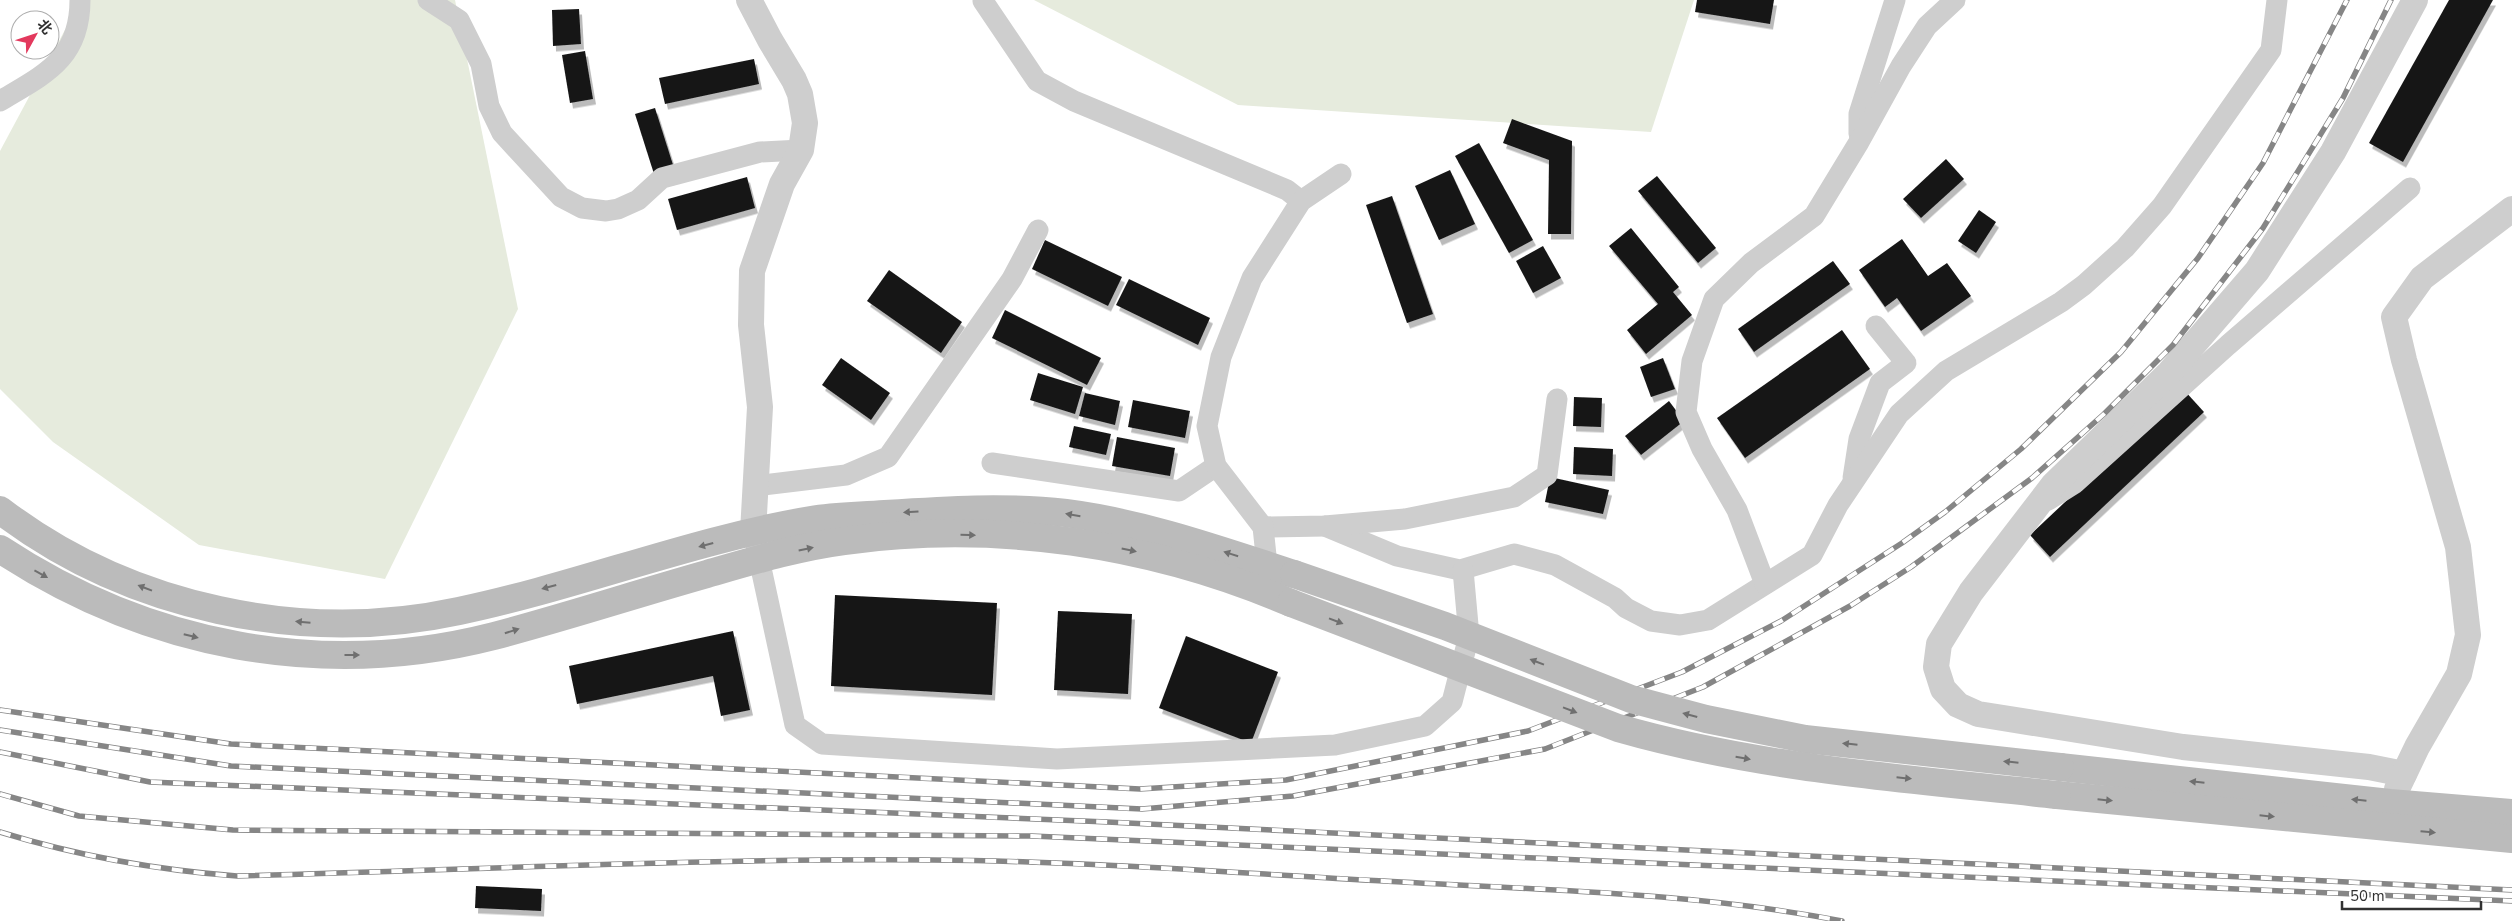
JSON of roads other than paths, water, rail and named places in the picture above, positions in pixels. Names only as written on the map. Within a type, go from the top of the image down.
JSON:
[{"type":"main road","points":[[0,510],[44,540],[79,560],[154,592],[233,613],[314,623],[396,621],[457,612],[753,532],[814,520],[990,508],[1067,513],[1160,532],[1267,565],[1444,626],[1631,699],[1706,720],[1805,739],[2060,767],[2390,816],[2512,839]]},
{"type":"main road","points":[[0,549],[65,588],[144,622],[227,644],[313,655],[399,653],[463,643],[759,558],[843,541],[931,533],[1030,537],[1082,542],[1160,557],[1232,579],[1618,728],[1655,739],[1765,762],[2056,795],[2390,816],[2512,813]]},
{"type":"street","points":[[0,101],[46,74],[62,60],[78,28],[80,0]]},
{"type":"street","points":[[428,0],[459,20],[481,64],[489,106],[502,133],[552,188],[577,206],[594,210],[618,209],[638,200],[662,178],[760,152],[800,150]]},
{"type":"street","points":[[749,0],[800,94],[805,123],[796,162],[782,184],[752,271],[751,325],[760,406],[753,532],[795,725],[822,744],[1057,759],[1335,746],[1425,726],[1452,702],[1469,636],[1463,570]]},
{"type":"street","points":[[1859,142],[1859,114],[1895,0]]},
{"type":"street","points":[[1765,584],[1737,510],[1702,449],[1686,412],[1692,361],[1714,299],[1751,263],[1814,216],[1859,142],[1901,66],[1927,26],[1955,0]]},
{"type":"street","points":[[1325,526],[1397,556],[1463,570],[1514,554],[1555,565],[1616,598],[1626,608],[1652,621],[1680,626],[1694,624],[1718,615],[1812,555],[1838,504],[1899,414],[1946,371],[2061,302],[2105,267],[2144,228],[2162,206],[2271,50],[2277,0]]},
{"type":"street","points":[[2404,774],[2369,767],[2183,747],[1978,714],[1958,705],[1943,689],[1938,679],[1936,661],[1939,644],[1971,592],[2054,484],[2169,373],[2257,271],[2333,152],[2415,0]]},
{"type":"street","points":[[983,1],[1037,81],[1074,101],[1287,190],[1301,201]]},
{"type":"street","points":[[0,88],[28,72]]},
{"type":"street","points":[[1267,565],[1263,528],[1216,466],[1207,426],[1221,357],[1252,278],[1301,201],[1341,174]]},
{"type":"street","points":[[2035,508],[2075,483],[2228,345],[2410,188]]},
{"type":"street","points":[[2390,816],[2404,774],[2417,747],[2459,674],[2468,635],[2458,548],[2404,360],[2394,317],[2422,278],[2512,209]]},
{"type":"street","points":[[755,486],[846,475],[888,457],[1012,279],[1038,230]]},
{"type":"street","points":[[1852,484],[1859,439],[1880,383],[1906,363],[1876,326]]},
{"type":"street","points":[[1263,528],[1325,526],[1405,519],[1514,497],[1547,475],[1558,399]]},
{"type":"street","points":[[992,463],[1179,491],[1216,466]]},
{"type":"railway","points":[[0,710],[231,744],[1140,789],[1286,780],[1528,731],[1682,672],[1781,621],[1902,543],[1945,512],[2021,449],[2121,352],[2198,258],[2263,163],[2347,0]]},
{"type":"railway","points":[[0,730],[231,766],[1142,809],[1293,796],[1545,749],[1703,687],[1850,606],[1911,567],[2032,478],[2104,414],[2173,345],[2263,228],[2343,98],[2391,0]]},
{"type":"railway","points":[[0,752],[150,782],[1107,822],[2512,890]]},
{"type":"railway","points":[[0,794],[79,816],[233,830],[1032,836],[2512,901]]},
{"type":"railway","points":[[0,832],[29,841],[117,861],[237,876],[759,861],[989,861],[1158,868],[1672,898],[1786,911],[1842,921]]}]
